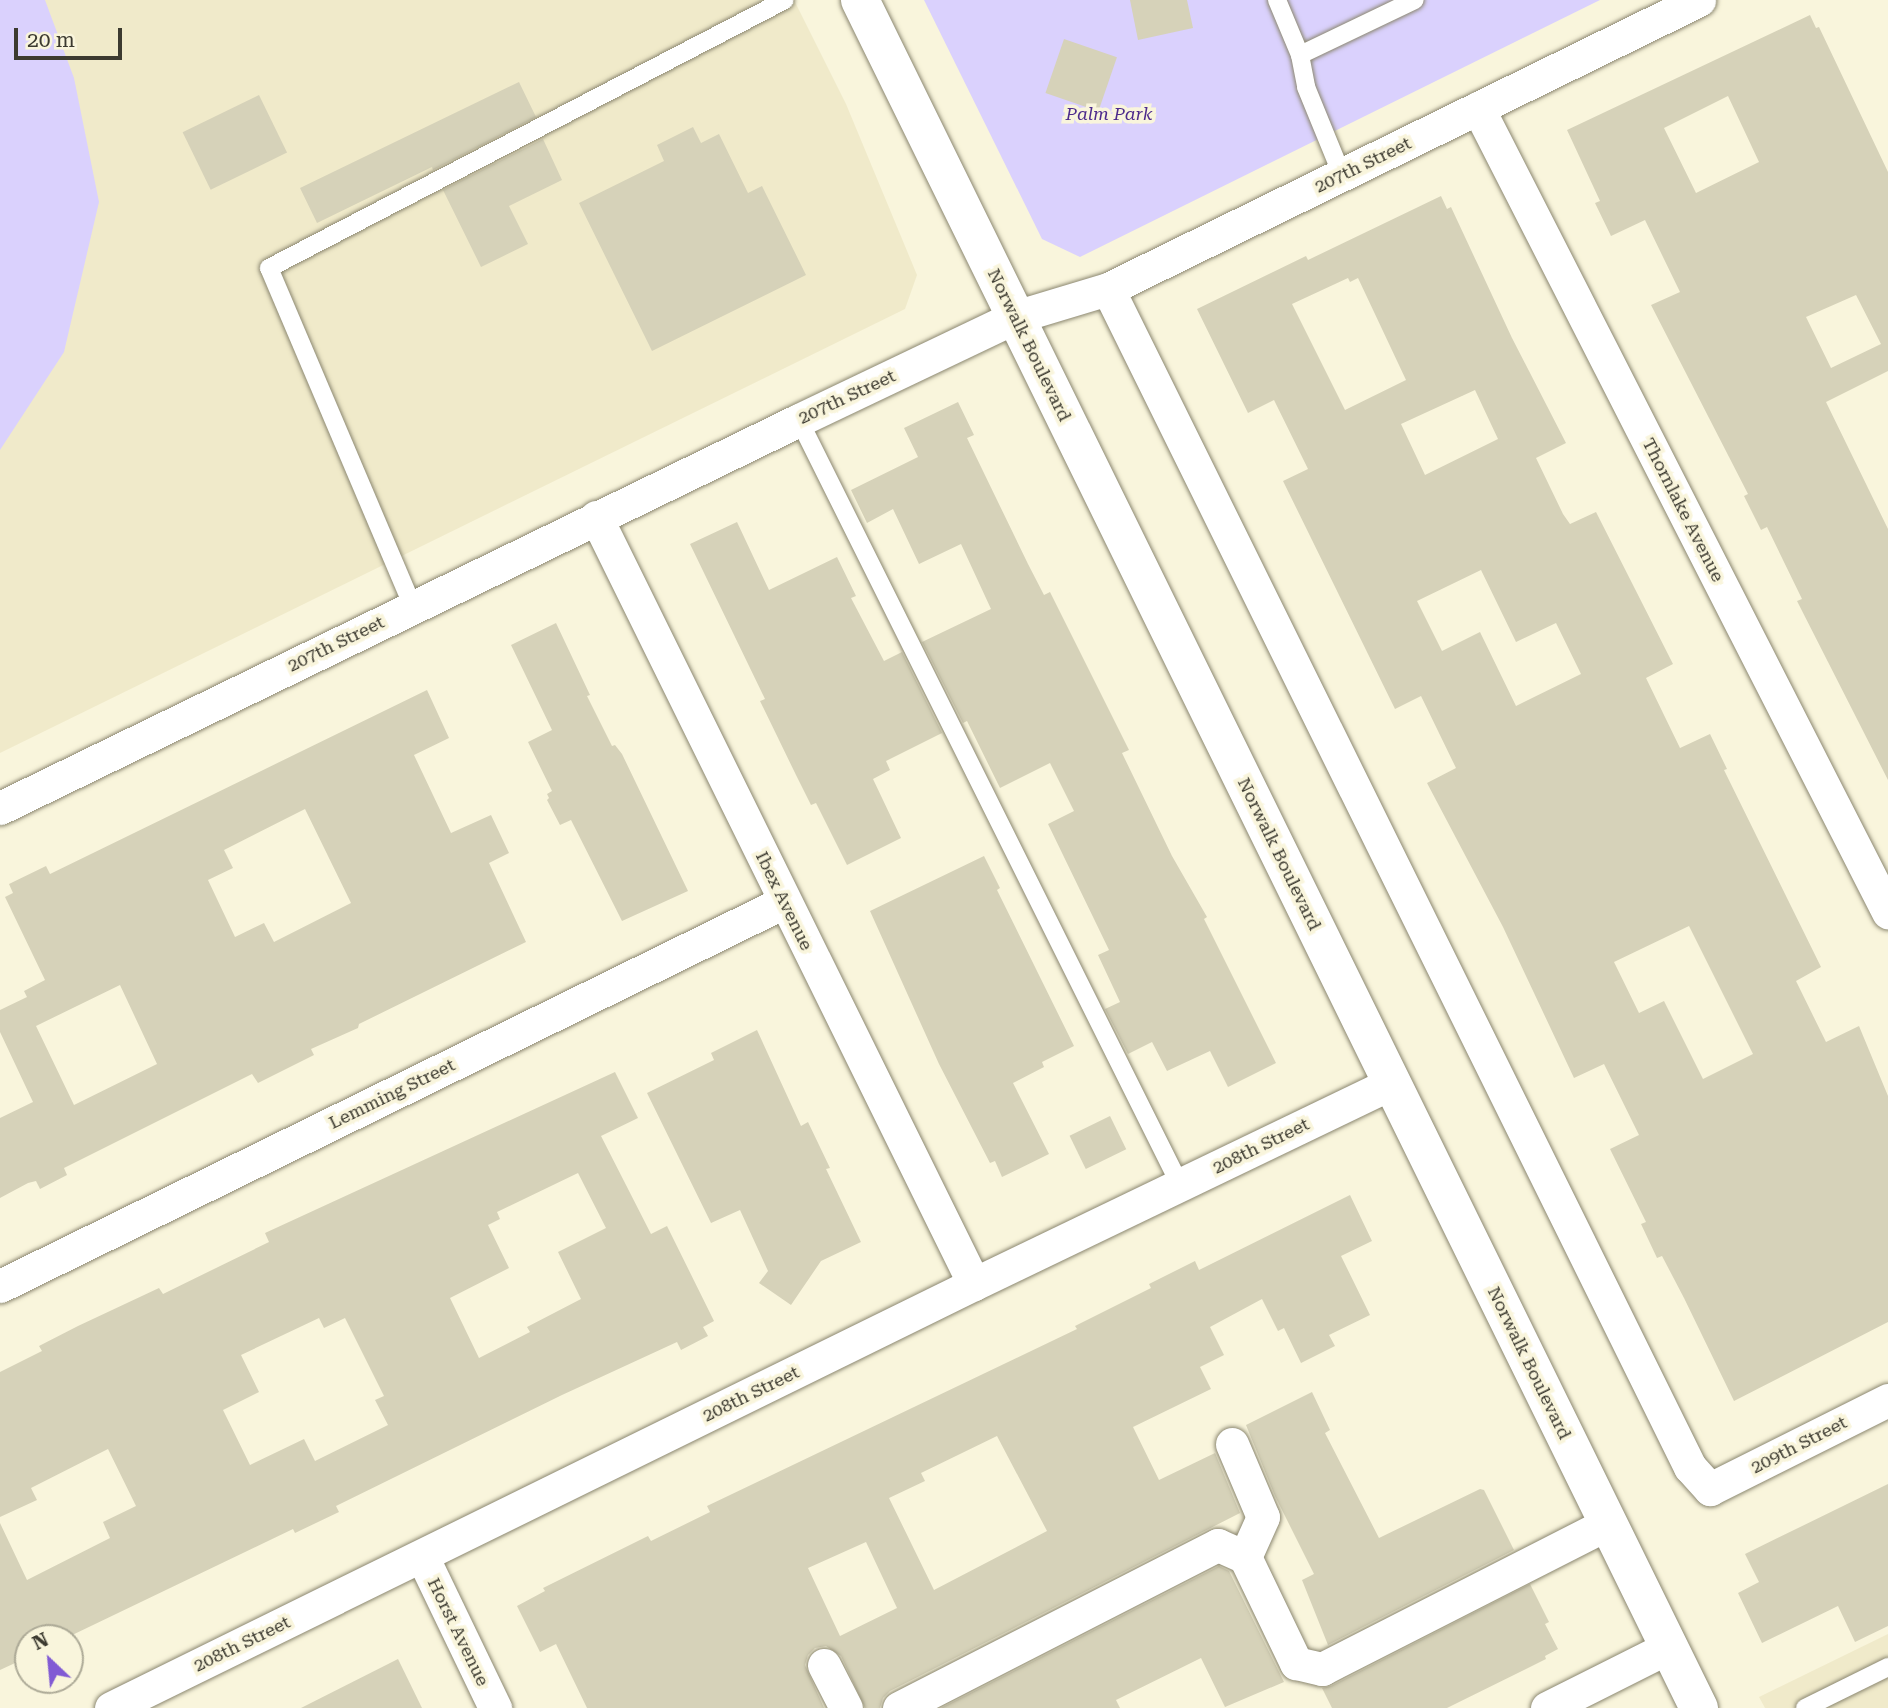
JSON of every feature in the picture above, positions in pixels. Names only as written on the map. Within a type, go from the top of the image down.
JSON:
[{"type":"main road","name":"Norwalk Boulevard","points":[[860,0],[1699,1708]]},
{"type":"street","name":"207th Street","points":[[0,808],[596,517],[1015,317],[1108,289],[1694,1]]},
{"type":"street","name":"Thornlake Avenue","points":[[1478,108],[1888,912]]},
{"type":"street","name":"209th Street","points":[[1108,289],[1690,1466],[1710,1489],[1888,1400]]},
{"type":"street","name":"Ibex Avenue","points":[[596,517],[974,1284]]},
{"type":"street","name":"Lemming Street","points":[[0,1286],[784,902]]},
{"type":"street","name":"208th Street","points":[[111,1708],[974,1284],[1392,1083]]},
{"type":"street","points":[[1231,1444],[1263,1517],[1245,1558]]},
{"type":"street","points":[[899,1708],[1219,1545],[1245,1558],[1296,1663],[1322,1669],[1608,1523]]},
{"type":"street","name":"Horst Avenue","points":[[422,1556],[495,1708]]},
{"type":"street","points":[[1547,1708],[1669,1647]]},
{"type":"street","points":[[824,1665],[846,1708]]},
{"type":"lane","points":[[412,607],[269,268],[785,0]]},
{"type":"lane","points":[[1277,0],[1300,55],[1306,87],[1342,175]]},
{"type":"lane","points":[[1300,55],[1415,0]]},
{"type":"lane","points":[[799,420],[1180,1185]]},
{"type":"lane","points":[[1805,1708],[1888,1667]]},
{"type":"shaded area","points":[[0,0],[794,0],[846,104],[917,275],[905,309],[0,753]]},
{"type":"shaded area","points":[[1888,1634],[1888,1708],[1765,1708],[1759,1697]]},
{"type":"green space","points":[[0,0],[45,0],[74,78],[99,202],[64,352],[0,450]]},
{"type":"green space","name":"Palm Park","points":[[924,0],[1600,0],[1080,257],[1042,239]]},
{"type":"building","points":[[1130,0],[1187,0],[1193,28],[1138,40]]},
{"type":"building","points":[[1810,15],[1816,28],[1819,27],[1888,172],[1888,371],[1826,402],[1888,529],[1888,780],[1797,601],[1802,599],[1767,527],[1761,530],[1744,496],[1748,494],[1651,305],[1680,292],[1645,220],[1611,236],[1595,203],[1600,201],[1567,130]],"holes":[[[1728,96],[1759,162],[1696,193],[1664,128]],[[1856,295],[1881,344],[1831,368],[1806,317]]]},
{"type":"building","points":[[1064,39],[1117,57],[1098,111],[1045,93]]},
{"type":"building","points":[[519,82],[536,117],[433,170],[432,167],[317,223],[300,188]]},
{"type":"building","points":[[259,95],[287,153],[211,190],[183,132]]},
{"type":"building","points":[[693,127],[701,143],[719,134],[748,193],[762,186],[806,275],[652,351],[579,203],[664,161],[657,145]]},
{"type":"building","points":[[543,139],[562,180],[509,206],[528,244],[481,267],[443,190]]},
{"type":"building","points":[[1441,196],[1447,209],[1451,207],[1512,338],[1566,443],[1536,458],[1563,514],[1570,524],[1596,512],[1673,664],[1646,678],[1680,748],[1710,734],[1727,769],[1724,770],[1821,967],[1796,981],[1826,1042],[1859,1026],[1888,1096],[1888,1322],[1734,1401],[1662,1256],[1657,1258],[1641,1224],[1646,1222],[1610,1149],[1639,1135],[1604,1064],[1574,1078],[1503,927],[1427,783],[1456,768],[1421,696],[1395,709],[1283,481],[1308,469],[1274,400],[1248,413],[1197,309],[1306,256],[1308,260]],"holes":[[[1348,278],[1350,282],[1358,278],[1406,380],[1345,410],[1292,304]],[[1475,390],[1498,439],[1425,475],[1401,424]],[[1481,570],[1516,642],[1556,623],[1581,674],[1516,706],[1480,632],[1442,651],[1417,601]],[[1689,926],[1753,1054],[1703,1079],[1664,1001],[1639,1013],[1614,962]]]},
{"type":"building","points":[[958,402],[974,435],[967,438],[1044,595],[1050,592],[1129,750],[1122,753],[1172,856],[1207,917],[1204,919],[1276,1063],[1228,1087],[1210,1051],[1167,1071],[1152,1042],[1128,1054],[1105,1009],[1120,1002],[1098,955],[1109,950],[1048,824],[1074,811],[1050,763],[1000,788],[967,721],[963,723],[922,642],[991,609],[961,544],[919,564],[893,509],[867,523],[851,490],[918,457],[904,428]]},
{"type":"building","points":[[737,522],[769,590],[837,557],[856,596],[851,598],[884,661],[902,652],[942,733],[886,761],[890,770],[873,779],[901,838],[847,865],[816,803],[811,805],[796,775],[760,701],[765,699],[690,544]]},
{"type":"building","points":[[556,623],[590,695],[587,696],[612,746],[615,745],[622,754],[688,891],[622,921],[571,820],[560,825],[547,800],[547,794],[552,791],[528,742],[552,730],[511,645]]},
{"type":"building","points":[[427,690],[449,738],[414,755],[451,833],[491,815],[509,853],[489,863],[526,942],[359,1024],[358,1028],[311,1049],[314,1055],[258,1083],[252,1074],[64,1168],[67,1175],[40,1189],[36,1181],[0,1198],[0,1118],[33,1102],[0,1032],[0,1010],[27,997],[24,991],[45,980],[5,897],[13,893],[9,884],[46,866],[50,874]],"holes":[[[305,809],[351,903],[274,942],[264,923],[235,937],[208,880],[233,868],[224,850]],[[120,985],[157,1064],[74,1105],[36,1026]]]},
{"type":"building","points":[[984,856],[1000,888],[997,890],[1074,1046],[1042,1062],[1044,1067],[1013,1083],[1049,1154],[1002,1177],[995,1161],[990,1163],[939,1064],[870,911]]},
{"type":"building","points":[[757,1030],[801,1126],[808,1122],[830,1168],[826,1169],[861,1242],[821,1261],[791,1305],[759,1283],[768,1271],[740,1210],[711,1223],[647,1093],[714,1060],[711,1053]]},
{"type":"building","points":[[615,1072],[638,1118],[601,1136],[651,1234],[667,1226],[714,1321],[703,1327],[708,1336],[681,1350],[677,1342],[562,1395],[336,1506],[339,1512],[295,1533],[293,1529],[84,1629],[84,1624],[14,1624],[14,1664],[0,1670],[0,1523],[27,1580],[110,1538],[103,1522],[136,1506],[108,1449],[31,1488],[37,1500],[0,1517],[0,1372],[42,1351],[39,1346],[78,1326],[159,1288],[163,1294],[269,1242],[265,1233]],"holes":[[[578,1173],[606,1228],[558,1252],[581,1299],[527,1327],[530,1332],[479,1358],[450,1298],[509,1268],[488,1225],[500,1219],[497,1212]],[[319,1318],[324,1328],[345,1318],[384,1396],[375,1400],[388,1425],[315,1461],[304,1439],[250,1465],[223,1410],[259,1392],[241,1355]]]},
{"type":"building","points":[[1110,1116],[1126,1149],[1086,1169],[1070,1136]]},
{"type":"building","points":[[1350,1195],[1372,1241],[1341,1256],[1370,1315],[1329,1335],[1335,1346],[1301,1363],[1284,1328],[1278,1331],[1262,1299],[1210,1327],[1224,1355],[1200,1367],[1211,1389],[1133,1427],[1159,1480],[1215,1453],[1240,1513],[890,1691],[883,1698],[880,1708],[865,1708],[841,1656],[826,1646],[815,1648],[808,1655],[805,1665],[824,1708],[587,1708],[556,1644],[540,1652],[517,1606],[545,1591],[543,1588],[648,1536],[651,1541],[710,1512],[707,1506],[1077,1329],[1075,1326],[1151,1288],[1149,1284],[1195,1261],[1199,1270]],"holes":[[[997,1436],[1047,1531],[934,1590],[889,1498],[925,1481],[921,1473]],[[866,1542],[897,1608],[840,1636],[808,1568]]]},
{"type":"building","points":[[1312,1392],[1330,1430],[1325,1433],[1379,1538],[1480,1489],[1484,1490],[1514,1550],[1328,1645],[1302,1580],[1314,1574],[1275,1496],[1246,1425]]},
{"type":"building","points":[[1888,1484],[1888,1626],[1855,1642],[1838,1606],[1762,1643],[1738,1593],[1759,1582],[1745,1554]]},
{"type":"building","points":[[1219,1566],[1229,1571],[1284,1682],[1225,1707],[1201,1658],[1116,1700],[1120,1708],[941,1708]]},
{"type":"building","points":[[1530,1584],[1549,1622],[1545,1624],[1558,1649],[1545,1656],[1546,1659],[1447,1708],[1332,1708],[1322,1688],[1331,1686]]},
{"type":"building","points":[[398,1659],[422,1708],[301,1708]]}]
